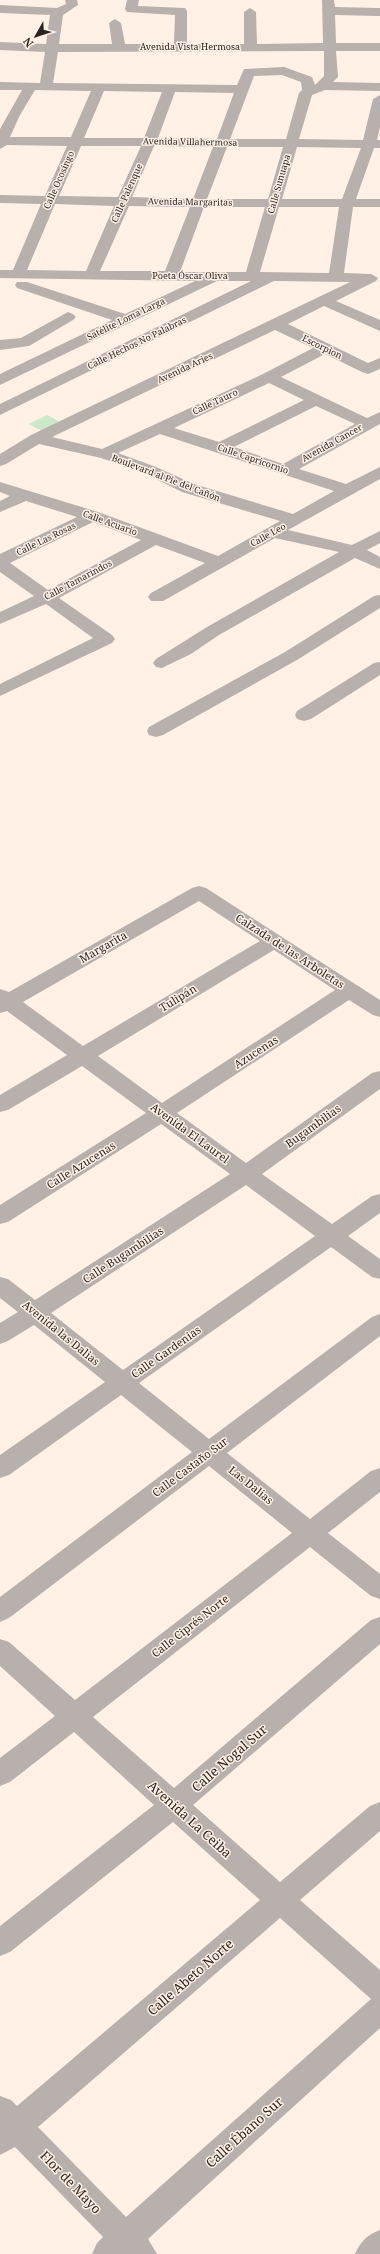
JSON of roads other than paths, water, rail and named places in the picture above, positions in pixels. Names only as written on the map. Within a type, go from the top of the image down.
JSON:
[{"type":"street","points":[[0,10],[57,12],[69,8],[72,5],[72,0]]},
{"type":"street","points":[[133,0],[132,9],[181,11],[180,48]]},
{"type":"street","points":[[323,86],[331,77],[329,5],[380,12]]},
{"type":"street","points":[[46,86],[50,48],[57,12]]},
{"type":"street","points":[[250,12],[251,47]]},
{"type":"street","points":[[115,23],[119,47]]},
{"type":"street","name":"Avenida Vista Hermosa","points":[[0,46],[50,48],[380,47]]},
{"type":"street","points":[[171,276],[200,203],[241,89],[249,72],[284,71],[307,80],[308,91],[323,86],[380,87]]},
{"type":"street","points":[[0,86],[100,86],[241,89]]},
{"type":"street","points":[[1,142],[13,115],[31,86]]},
{"type":"street","name":"Calle Ocosingo","points":[[20,280],[50,200],[100,86]]},
{"type":"street","name":"Calle Palenque","points":[[91,275],[150,141],[170,87]]},
{"type":"street","name":"Calle Sunuapa","points":[[252,276],[291,143],[308,91]]},
{"type":"street","points":[[336,278],[347,203],[374,144],[380,99]]},
{"type":"street","name":"Avenida Villahermosa","points":[[1,142],[77,140],[374,144]]},
{"type":"street","name":"Avenida Margaritas","points":[[0,199],[200,203],[380,203]]},
{"type":"street","name":"Poeta Óscar Oliva","points":[[0,274],[20,280],[91,275],[376,278]]},
{"type":"street","name":"Satélite Loma Larga","points":[[0,380],[216,276]]},
{"type":"street","name":"Calle Hechos No Palabras","points":[[0,410],[274,276]]},
{"type":"street","name":"Avenida Aries","points":[[0,461],[37,438],[324,301],[376,278]]},
{"type":"street","points":[[20,280],[124,320]]},
{"type":"street","points":[[324,301],[380,326]]},
{"type":"street","points":[[2,353],[15,342],[24,343],[68,317]]},
{"type":"street","name":"Escorpion","points":[[276,324],[325,348],[374,366]]},
{"type":"street","name":"Calle Tauro","points":[[104,454],[325,348]]},
{"type":"street","points":[[2,353],[35,364]]},
{"type":"street","points":[[269,376],[317,399],[374,420]]},
{"type":"street","points":[[220,448],[317,399]]},
{"type":"street","name":"Avenida Cancer","points":[[284,470],[374,420]]},
{"type":"street","name":"Calle Capricornio","points":[[159,428],[347,490]]},
{"type":"street","name":"Boulevard al Pie del Cañón","points":[[37,438],[76,449],[104,454],[150,470],[188,488],[295,520]]},
{"type":"street","name":"Calle Leo","points":[[156,597],[380,472]]},
{"type":"street","name":"Calle Acuario","points":[[0,487],[92,516],[219,562]]},
{"type":"street","points":[[0,507],[26,494]]},
{"type":"street","name":"Calle Las Rosas","points":[[0,562],[92,516]]},
{"type":"street","points":[[273,532],[355,551],[380,564]]},
{"type":"street","points":[[162,663],[185,650],[213,631],[380,536]]},
{"type":"street","name":"Calle Tamarindos","points":[[0,619],[47,597],[155,539]]},
{"type":"street","points":[[0,562],[106,639],[0,691]]},
{"type":"street","points":[[156,731],[291,656],[380,600]]},
{"type":"street","points":[[304,715],[380,667]]},
{"type":"street","name":"Calzada de las Arboletas","points":[[199,892],[380,1010]]},
{"type":"street","name":"Margarita","points":[[3,1002],[199,892]]},
{"type":"street","name":"Tulipán","points":[[0,1105],[274,941]]},
{"type":"street","name":"Azucenas","points":[[162,1113],[349,990]]},
{"type":"street","name":"Avenida El Laurel","points":[[3,1002],[82,1055],[380,1271]]},
{"type":"street","name":"Bugambilias","points":[[246,1174],[380,1078]]},
{"type":"street","name":"Calle Azucenas","points":[[0,1216],[162,1113]]},
{"type":"street","name":"Calle Bugambilias","points":[[0,1335],[246,1174]]},
{"type":"street","name":"Calle Gardenias","points":[[0,1468],[380,1202]]},
{"type":"street","name":"Avenida las Dalias","points":[[0,1285],[122,1382]]},
{"type":"street","name":"Calle Castaño Sur","points":[[0,1611],[380,1323]]},
{"type":"street","name":"Las Dalias","points":[[122,1382],[380,1589]]},
{"type":"street","name":"Calle Ciprés Norte","points":[[0,1774],[380,1478]]},
{"type":"street","name":"Calle Nogal Sur","points":[[0,1943],[174,1805],[380,1628]]},
{"type":"street","name":"Avenida La Ceiba","points":[[0,1650],[380,1989]]},
{"type":"street","name":"Calle Abeto Norte","points":[[5,2125],[280,1900],[380,1814]]},
{"type":"street","name":"Calle Ébano Sur","points":[[125,2249],[380,2009]]},
{"type":"street","name":"Flor de Mayo","points":[[5,2125],[125,2249]]},
{"type":"street","points":[[371,2254],[380,2245]]}]
